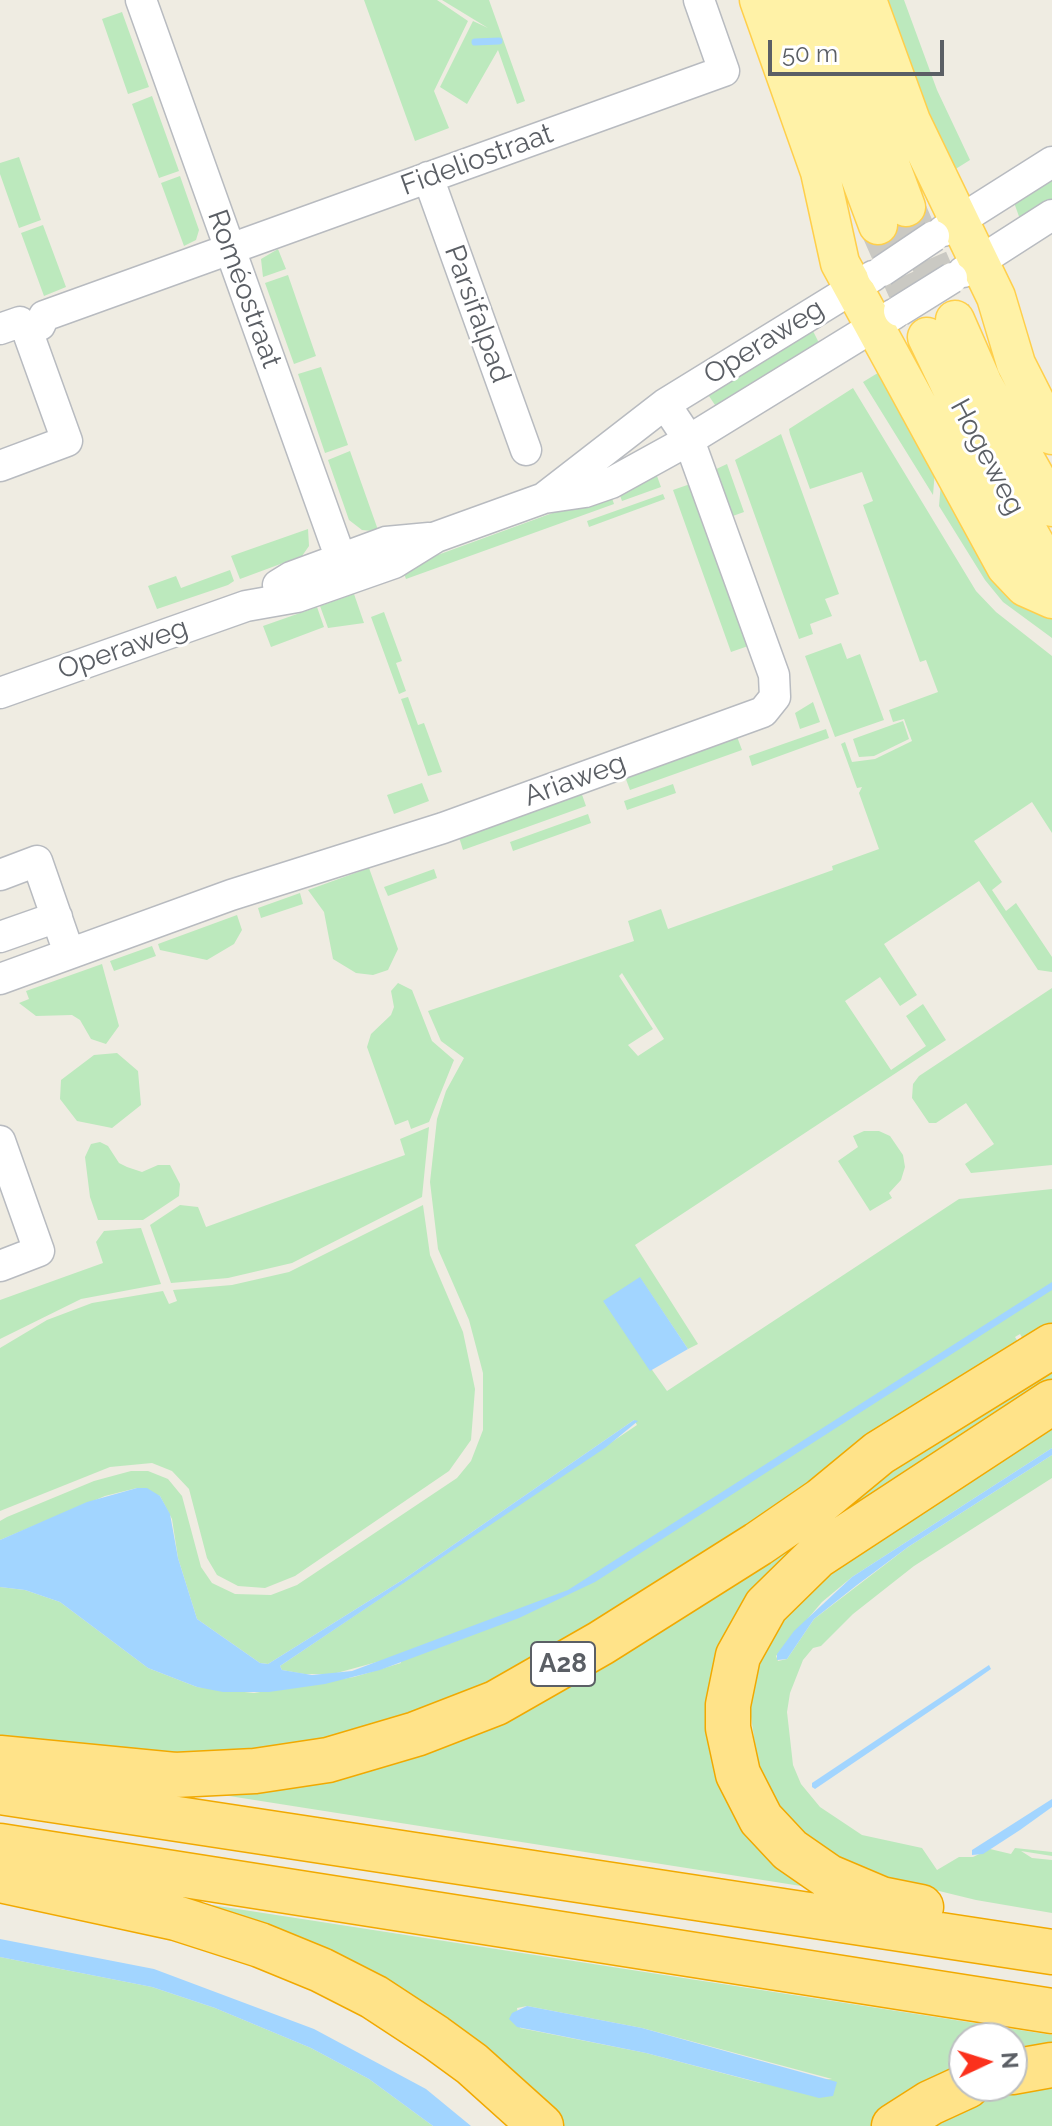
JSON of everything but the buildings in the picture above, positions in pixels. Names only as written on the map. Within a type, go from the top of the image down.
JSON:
[{"type":"highway","name":"A28","points":[[0,1758],[175,1775],[255,1771],[328,1760],[443,1724],[496,1703],[601,1643],[758,1544],[822,1500],[879,1453],[1052,1346]]},
{"type":"highway","points":[[1052,1402],[853,1530],[788,1581],[766,1606],[738,1656],[728,1705],[728,1728],[735,1763],[747,1797],[769,1828],[806,1863],[829,1877],[881,1899],[1052,1936]]},
{"type":"highway","points":[[0,1792],[1052,1952]]},
{"type":"highway","points":[[0,1846],[1052,2011]]},
{"type":"highway","points":[[0,1880],[186,1921],[260,1945],[321,1970],[374,1997],[435,2037],[472,2064],[541,2126]]},
{"type":"highway","points":[[1028,2069],[1052,2065]]},
{"type":"highway","points":[[894,2126],[948,2095]]},
{"type":"main road","points":[[759,0],[820,172],[840,263],[868,279],[1006,567],[1025,587],[1052,599]]},
{"type":"main road","points":[[794,0],[892,216],[829,0]]},
{"type":"main road","points":[[867,0],[946,228],[966,270],[1001,307],[1021,375],[1052,435]]},
{"type":"main road","name":"Hogeweg","points":[[1052,507],[983,384],[941,328],[976,439],[1052,574]]},
{"type":"street","name":"Roméostraat","points":[[141,0],[344,569]]},
{"type":"street","name":"Fideliostraat","points":[[14,330],[40,325],[44,316],[724,71],[699,0]]},
{"type":"street","name":"Operaweg","points":[[544,498],[665,404],[1052,162]]},
{"type":"street","name":"Parsifalpad","points":[[428,177],[526,450]]},
{"type":"street","name":"Operaweg","points":[[0,693],[246,606],[297,597],[344,569],[394,563],[436,537],[544,498],[585,492],[611,483],[689,440],[1052,215]]},
{"type":"street","points":[[0,466],[67,441],[14,330]]},
{"type":"street","name":"Ariaweg","points":[[0,979],[231,895],[443,828],[763,712],[775,697],[774,675],[689,440],[665,404]]},
{"type":"street","points":[[0,875],[37,861],[69,953]]},
{"type":"street","points":[[0,937],[57,917]]},
{"type":"street","points":[[0,1141],[39,1251],[0,1266]]},
{"type":"green space","points":[[364,0],[437,0],[468,21],[434,91],[449,128],[415,141]]},
{"type":"green space","points":[[442,0],[489,0],[525,101],[517,104],[498,50],[467,104],[440,87],[473,21],[488,28]]},
{"type":"green space","points":[[874,0],[904,0],[937,90],[970,160],[946,175]]},
{"type":"green space","points":[[122,12],[149,87],[128,94],[102,19]]},
{"type":"green space","points":[[152,96],[179,171],[159,178],[132,104]]},
{"type":"green space","points":[[19,157],[41,220],[19,228],[0,174],[0,163]]},
{"type":"green space","points":[[1052,172],[1052,203],[1021,222],[1012,197]]},
{"type":"green space","points":[[180,176],[199,230],[196,240],[184,246],[161,183]]},
{"type":"green space","points":[[43,225],[66,287],[44,296],[21,233]]},
{"type":"green space","points":[[278,249],[286,269],[263,277],[261,259]]},
{"type":"green space","points":[[288,275],[316,356],[294,364],[265,283]]},
{"type":"green space","points":[[809,323],[821,347],[719,411],[705,390]]},
{"type":"green space","points":[[321,367],[348,445],[325,453],[298,374]]},
{"type":"green space","points":[[886,368],[936,458],[933,495],[863,382]]},
{"type":"green space","points":[[853,388],[976,591],[996,612],[1052,656],[1052,833],[1032,802],[974,841],[1002,882],[992,890],[1006,911],[1016,903],[1052,957],[1052,972],[1038,970],[979,881],[884,944],[917,995],[900,1006],[880,977],[845,1001],[891,1070],[926,1046],[906,1016],[923,1004],[946,1040],[635,1245],[698,1344],[688,1349],[640,1278],[604,1302],[667,1391],[959,1199],[1052,1189],[1052,1335],[1029,1350],[1020,1334],[1015,1337],[1025,1353],[509,1676],[407,1719],[290,1747],[187,1754],[0,1739],[0,1587],[25,1590],[60,1602],[148,1668],[197,1687],[254,1693],[354,1677],[401,1663],[399,1656],[333,1674],[304,1674],[282,1670],[280,1666],[637,1425],[634,1420],[404,1579],[268,1664],[260,1663],[197,1619],[178,1558],[172,1519],[160,1496],[137,1488],[105,1496],[0,1540],[0,1521],[7,1517],[94,1481],[131,1471],[148,1471],[168,1479],[182,1496],[201,1567],[212,1583],[235,1594],[271,1595],[297,1585],[457,1478],[471,1461],[483,1430],[483,1373],[469,1320],[438,1249],[430,1182],[437,1119],[446,1091],[464,1058],[441,1041],[428,1011],[634,941],[628,921],[661,909],[668,929],[833,870],[832,866],[879,849],[859,793],[862,787],[857,788],[841,744],[845,742],[852,762],[875,759],[912,741],[904,719],[893,722],[889,710],[938,692],[926,660],[920,662],[863,505],[873,501],[862,472],[810,489],[789,429]],"holes":[[[622,973],[664,1039],[638,1056],[628,1045],[653,1029],[619,976]]]},
{"type":"green space","points":[[781,434],[839,594],[825,599],[832,616],[810,624],[813,634],[799,639],[735,460]]},
{"type":"green space","points":[[350,451],[378,530],[362,530],[349,520],[328,460]]},
{"type":"green space","points":[[727,464],[744,512],[730,517],[712,471]]},
{"type":"green space","points":[[942,471],[1052,607],[1052,638],[1003,602],[985,580],[939,506]]},
{"type":"green space","points":[[657,476],[661,487],[622,501],[618,490]]},
{"type":"green space","points":[[693,483],[751,645],[731,652],[673,490]]},
{"type":"green space","points":[[610,492],[614,504],[406,579],[402,568]]},
{"type":"green space","points":[[663,494],[665,499],[589,527],[587,521]]},
{"type":"green space","points":[[308,529],[309,546],[302,556],[240,579],[231,556]]},
{"type":"green space","points":[[230,570],[234,581],[228,585],[157,609],[148,586],[176,576],[181,588]]},
{"type":"green space","points":[[354,594],[364,623],[328,628],[320,606]]},
{"type":"green space","points":[[317,607],[324,627],[271,647],[263,626]]},
{"type":"green space","points":[[384,612],[402,661],[396,663],[406,691],[399,694],[371,617]]},
{"type":"green space","points":[[841,643],[847,659],[860,654],[884,720],[835,737],[805,656]]},
{"type":"green space","points":[[408,697],[418,725],[424,723],[442,772],[428,776],[401,699]]},
{"type":"green space","points":[[813,702],[820,722],[800,729],[795,713]]},
{"type":"green space","points":[[903,721],[909,739],[874,756],[859,757],[853,739]]},
{"type":"green space","points":[[826,729],[829,738],[752,766],[749,756]]},
{"type":"green space","points":[[736,734],[742,750],[630,790],[624,774]]},
{"type":"green space","points":[[422,783],[429,801],[394,814],[387,795]]},
{"type":"green space","points":[[673,784],[676,793],[627,810],[624,801]]},
{"type":"green space","points":[[580,789],[586,806],[463,850],[458,834]]},
{"type":"green space","points":[[588,814],[591,823],[513,851],[510,842]]},
{"type":"green space","points":[[369,868],[398,949],[388,970],[373,975],[356,973],[333,959],[324,912],[308,890]]},
{"type":"green space","points":[[434,869],[437,878],[388,896],[384,887]]},
{"type":"green space","points":[[300,893],[303,904],[261,918],[258,908]]},
{"type":"green space","points":[[237,915],[242,930],[234,944],[207,960],[160,950],[158,944]]},
{"type":"green space","points":[[152,946],[156,956],[114,971],[110,961]]},
{"type":"green space","points":[[102,964],[119,1026],[106,1044],[91,1039],[80,1020],[72,1015],[36,1016],[19,1003],[29,999],[26,991]]},
{"type":"green space","points":[[398,983],[412,990],[432,1041],[454,1060],[429,1122],[411,1129],[408,1120],[395,1125],[367,1047],[371,1034],[391,1015],[394,1007],[391,991]]},
{"type":"green space","points":[[1052,988],[1052,1165],[971,1173],[965,1164],[994,1144],[966,1103],[936,1123],[929,1123],[912,1098],[913,1084],[919,1076]]},
{"type":"green space","points":[[117,1053],[138,1071],[141,1105],[112,1128],[77,1121],[60,1099],[61,1080],[94,1055]]},
{"type":"green space","points":[[429,1127],[422,1197],[292,1263],[228,1278],[171,1283],[150,1225],[180,1205],[198,1207],[206,1227],[405,1155],[400,1139]]},
{"type":"green space","points":[[864,1131],[879,1131],[890,1136],[903,1155],[905,1167],[901,1180],[889,1193],[892,1198],[870,1211],[838,1161],[858,1147],[853,1136]]},
{"type":"green space","points":[[100,1142],[108,1146],[119,1163],[142,1172],[158,1165],[170,1165],[180,1184],[179,1196],[143,1220],[98,1220],[90,1197],[85,1157],[91,1144]]},
{"type":"green space","points":[[423,1205],[430,1255],[463,1332],[475,1389],[471,1440],[449,1471],[295,1576],[265,1588],[238,1586],[217,1575],[207,1558],[189,1489],[172,1471],[152,1463],[110,1467],[0,1511],[0,1348],[47,1320],[92,1303],[163,1291],[169,1304],[177,1301],[173,1290],[232,1285],[289,1272]]},
{"type":"green space","points":[[141,1228],[161,1284],[81,1299],[0,1339],[0,1300],[103,1263],[96,1242],[104,1231]]},
{"type":"green space","points":[[1052,1367],[1052,1380],[988,1430],[866,1508],[717,1697],[820,1889],[191,1790],[331,1772]]},
{"type":"green space","points":[[1052,1422],[1052,1448],[852,1577],[822,1602],[776,1656],[778,1661],[787,1659],[814,1619],[908,1547],[1052,1455],[1052,1478],[914,1566],[853,1614],[821,1646],[813,1648],[803,1660],[790,1693],[787,1712],[793,1765],[801,1784],[820,1807],[862,1835],[922,1848],[937,1870],[959,1857],[973,1857],[990,1849],[1011,1854],[1015,1848],[1052,1852],[1052,1856],[1021,1851],[1032,1858],[1052,1860],[1052,1913],[976,1900],[898,1881],[833,1854],[798,1828],[779,1806],[758,1765],[750,1710],[757,1669],[780,1623],[836,1568]]},
{"type":"green space","points":[[147,1895],[968,2022],[948,2022],[948,2086],[881,2126],[552,2126],[506,2082]],"holes":[[[527,2006],[642,2028],[832,2079],[760,2083],[646,2053],[520,2028],[517,2008]]]},
{"type":"green space","points":[[0,1957],[152,1987],[215,2008],[311,2048],[369,2079],[433,2126],[0,2126]]},
{"type":"green space","points":[[1028,2031],[1052,2035],[1052,2054],[1028,2058]]},
{"type":"green space","points":[[1052,2084],[1052,2126],[931,2126],[980,2102],[1028,2102],[1028,2089]]},
{"type":"water","points":[[640,1277],[688,1349],[650,1371],[603,1301]]},
{"type":"water","points":[[1052,1282],[1052,1290],[595,1582],[519,1618],[380,1670],[325,1684],[269,1692],[223,1692],[197,1687],[148,1668],[60,1602],[25,1590],[0,1587],[0,1540],[87,1502],[147,1488],[160,1496],[170,1514],[178,1558],[197,1619],[260,1663],[268,1664],[404,1579],[634,1420],[638,1421],[605,1448],[280,1666],[282,1670],[312,1675],[352,1671],[568,1590]]},
{"type":"water","points":[[1052,1448],[1052,1455],[908,1547],[857,1585],[814,1619],[787,1659],[777,1660],[777,1654],[794,1631],[852,1577]]},
{"type":"water","points":[[989,1665],[991,1669],[964,1688],[815,1789],[812,1787],[812,1783]]},
{"type":"water","points":[[1052,1799],[1052,1807],[1020,1830],[983,1854],[972,1855],[972,1850]]},
{"type":"water","points":[[0,1939],[154,1969],[314,2029],[426,2089],[471,2126],[433,2126],[369,2079],[311,2048],[215,2008],[152,1987],[0,1957]]},
{"type":"water","points":[[527,2006],[642,2028],[837,2082],[833,2096],[819,2098],[646,2053],[517,2027],[509,2019],[512,2013]]},
{"type":"waterway","points":[[475,42],[499,41]]},
{"type":"tunnel","points":[[906,207],[955,320]]},
{"type":"tunnel","points":[[878,225],[927,336]]}]
